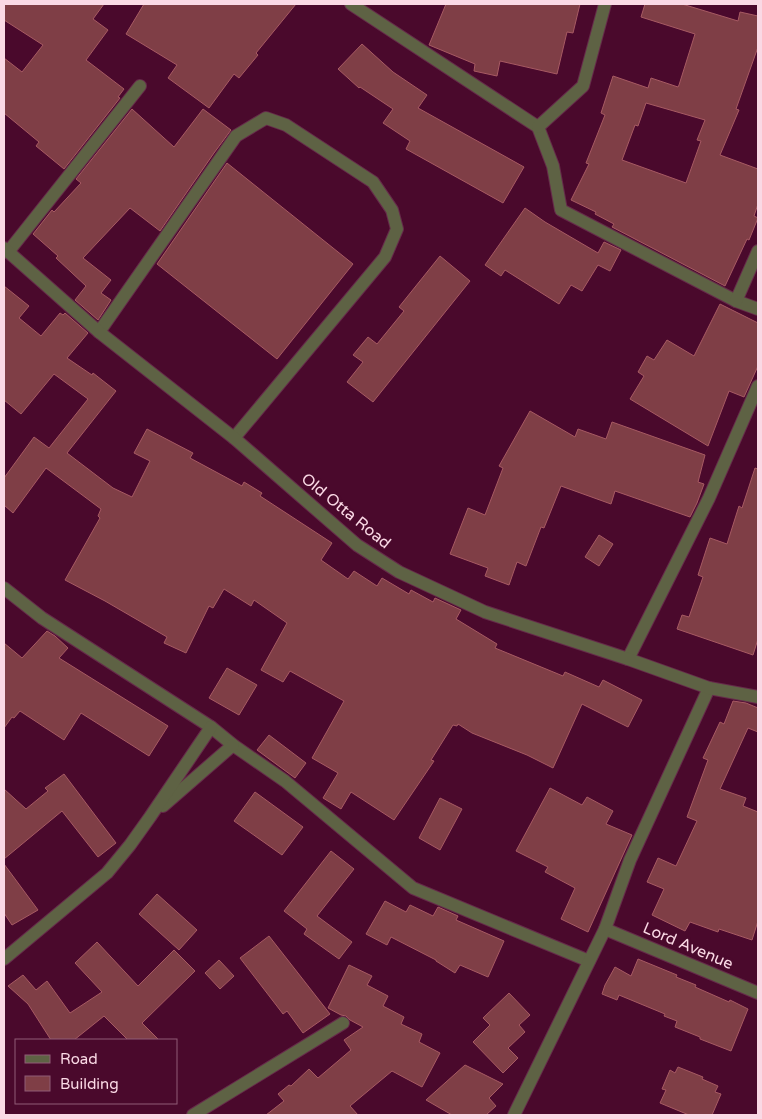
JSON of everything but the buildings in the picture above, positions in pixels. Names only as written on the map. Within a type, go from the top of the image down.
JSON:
[{"type":"street","points":[[350,4],[538,127],[553,166],[561,210],[736,302],[758,309]]},
{"type":"street","points":[[538,127],[583,86],[605,4]]},
{"type":"street","points":[[6,250],[140,86]]},
{"type":"street","points":[[99,332],[236,136],[266,118],[286,125],[374,182],[392,210],[397,229],[385,257],[234,438]]},
{"type":"street","name":"Old Otta Road","points":[[6,250],[99,332],[234,438],[357,545],[399,572],[485,612],[709,688],[758,697]]},
{"type":"street","points":[[736,302],[758,252]]},
{"type":"street","points":[[628,659],[709,498],[758,386]]},
{"type":"street","points":[[4,588],[42,618],[211,727],[233,745],[285,781],[413,888],[589,961]]},
{"type":"street","points":[[514,1115],[605,929],[630,860],[709,688]]},
{"type":"street","points":[[4,959],[108,873],[150,817],[211,727]]},
{"type":"street","points":[[150,817],[233,745]]},
{"type":"street","name":"Lord Avenue","points":[[605,929],[758,993]]},
{"type":"street","points":[[193,1115],[343,1024]]}]
